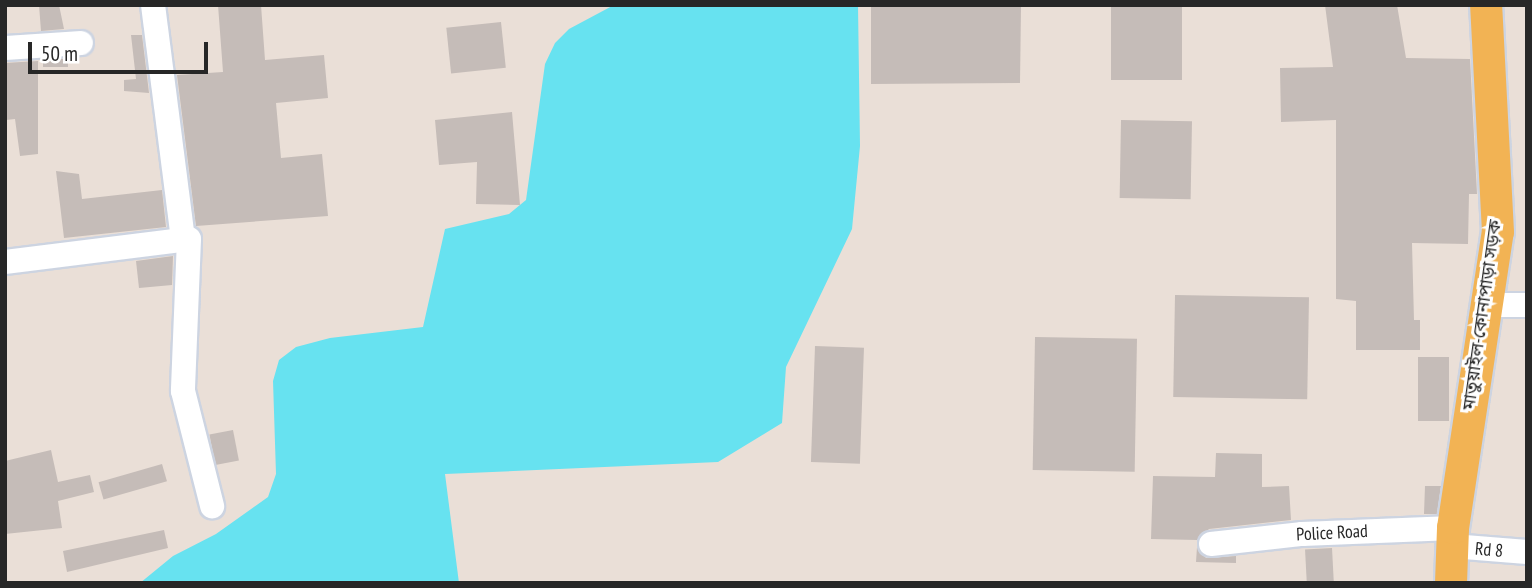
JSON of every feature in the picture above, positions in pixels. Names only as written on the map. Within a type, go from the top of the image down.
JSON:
[{"type":"main road","name":"মাতুয়াইল-কোনাপাড়া সড়ক","points":[[1451,583],[1452,537],[1484,304],[1498,232],[1486,5]]},
{"type":"street","points":[[153,5],[183,240]]},
{"type":"street","points":[[5,48],[81,43]]},
{"type":"street","points":[[5,262],[188,239],[183,391],[212,506]]},
{"type":"street","points":[[1484,304],[1527,305]]},
{"type":"street","name":"Police Road","points":[[1211,544],[1302,534],[1452,537]]},
{"type":"street","name":"Rd 8","points":[[1452,537],[1527,552]]},
{"type":"water","points":[[614,5],[858,5],[860,146],[852,229],[786,367],[782,423],[718,462],[445,474],[459,583],[140,583],[173,556],[216,534],[268,497],[276,474],[273,381],[279,360],[296,347],[330,338],[423,327],[445,229],[509,214],[526,200],[545,64],[555,43],[569,29]]},
{"type":"building","points":[[39,5],[59,5],[64,29],[41,31]]},
{"type":"building","points":[[218,5],[261,5],[265,60],[324,55],[328,98],[276,103],[281,158],[322,154],[328,216],[196,226],[177,75],[223,72]]},
{"type":"building","points":[[1021,5],[1020,83],[871,84],[871,7]]},
{"type":"building","points":[[1111,5],[1182,5],[1182,80],[1111,80]]},
{"type":"building","points":[[1325,5],[1397,5],[1406,58],[1470,59],[1477,194],[1469,194],[1468,244],[1412,243],[1414,320],[1420,320],[1420,350],[1356,350],[1356,301],[1336,299],[1336,120],[1281,122],[1280,68],[1333,67]]},
{"type":"building","points":[[501,22],[506,68],[451,73],[446,28]]},
{"type":"building","points":[[131,35],[142,35],[149,93],[124,91],[124,80],[136,79]]},
{"type":"building","points":[[43,59],[68,59],[68,67],[43,67]]},
{"type":"building","points":[[38,61],[38,154],[20,156],[15,119],[6,120],[5,63]]},
{"type":"building","points":[[512,112],[520,205],[476,204],[477,162],[439,165],[435,120]]},
{"type":"building","points":[[1121,120],[1192,121],[1191,199],[1120,198]]},
{"type":"building","points":[[56,171],[79,174],[82,199],[162,190],[166,227],[64,238]]},
{"type":"building","points":[[173,256],[172,285],[139,288],[136,261]]},
{"type":"building","points":[[1175,295],[1309,297],[1307,399],[1173,397]]},
{"type":"building","points":[[1035,337],[1137,339],[1135,472],[1033,470]]},
{"type":"building","points":[[815,346],[864,348],[860,464],[811,462]]},
{"type":"building","points":[[1418,357],[1449,357],[1449,421],[1418,421]]},
{"type":"building","points":[[233,430],[239,460],[215,465],[209,435]]},
{"type":"building","points":[[51,450],[58,482],[90,475],[94,492],[58,501],[62,528],[5,534],[5,461]]},
{"type":"building","points":[[1216,453],[1262,454],[1262,487],[1289,486],[1291,520],[1209,529],[1197,540],[1151,539],[1153,476],[1215,477]]},
{"type":"building","points":[[162,464],[167,481],[104,499],[99,482]]},
{"type":"building","points":[[1425,486],[1441,486],[1437,514],[1424,514]]},
{"type":"building","points":[[164,530],[168,548],[67,572],[63,551]]},
{"type":"building","points":[[1197,547],[1206,558],[1236,556],[1236,563],[1196,562]]},
{"type":"building","points":[[1332,548],[1334,583],[1307,583],[1305,549]]}]
